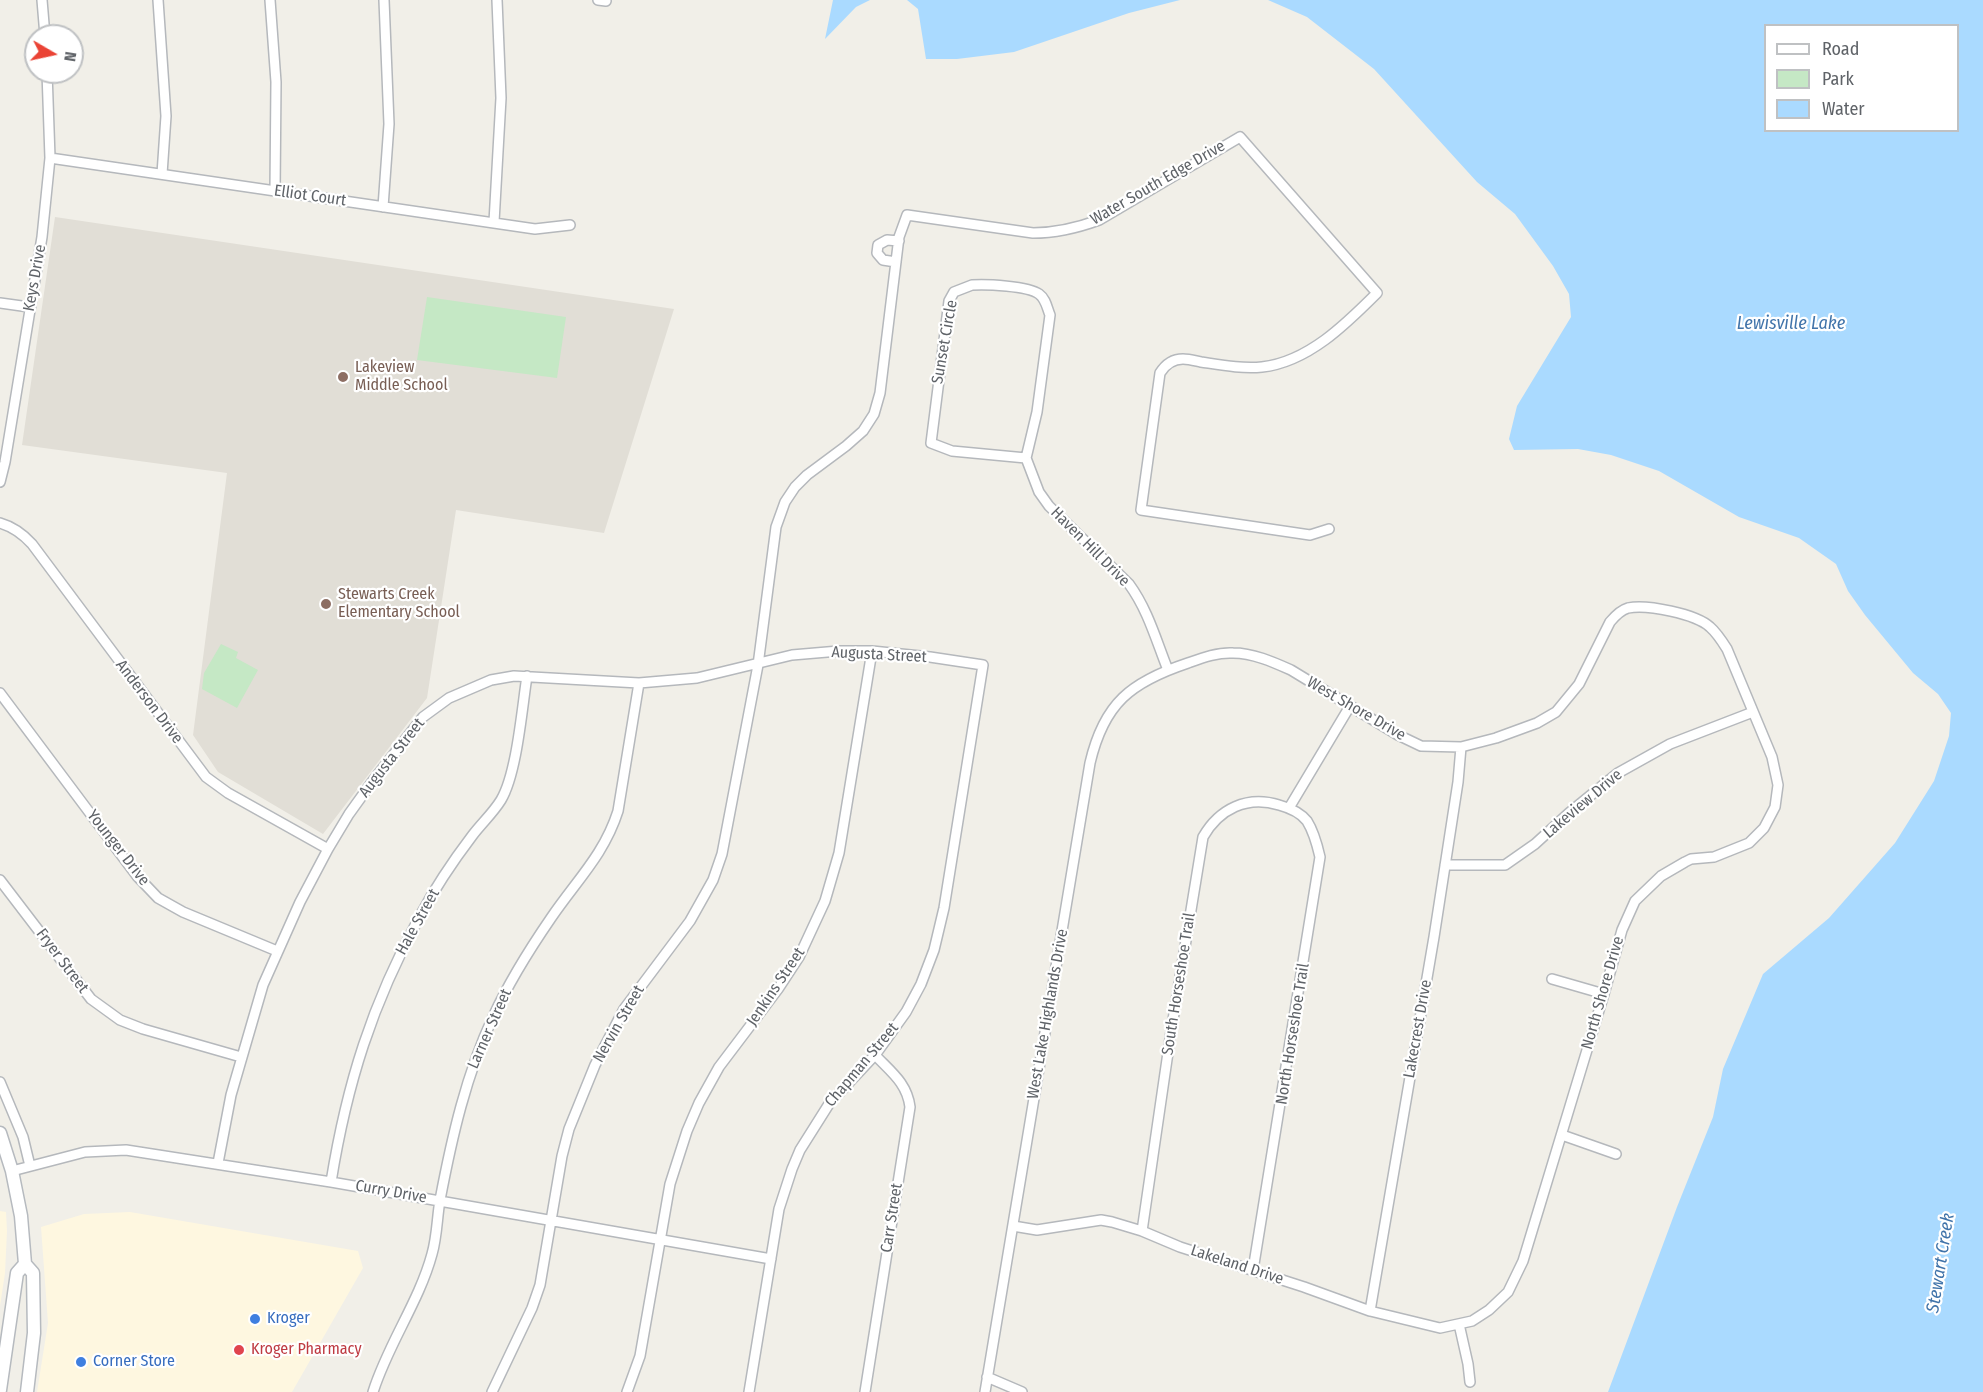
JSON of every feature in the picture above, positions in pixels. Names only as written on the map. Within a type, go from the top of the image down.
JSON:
[{"type":"main road","points":[[0,1133],[12,1171],[21,1216],[25,1264],[33,1273],[35,1291],[34,1333],[27,1392]]},
{"type":"main road","points":[[0,1390],[17,1273],[25,1264]]},
{"type":"street","points":[[42,0],[44,24]]},
{"type":"street","points":[[158,0],[166,117],[162,174]]},
{"type":"street","points":[[270,0],[276,82],[275,191]]},
{"type":"street","points":[[383,207],[388,124],[384,0]]},
{"type":"street","points":[[494,222],[501,98],[497,0]]},
{"type":"street","name":"Keys Drive","points":[[0,482],[42,237],[50,158],[47,84]]},
{"type":"street","name":"Water South Edge Drive","points":[[758,665],[776,527],[785,502],[807,475],[863,431],[874,414],[880,393],[899,240],[907,215],[1033,233],[1075,229],[1099,220],[1240,136],[1377,293],[1315,347],[1293,359],[1262,367],[1235,367],[1183,359],[1173,361],[1164,367],[1160,373],[1141,510],[1310,535],[1329,529]]},
{"type":"street","name":"Elliot Court","points":[[50,158],[536,229],[570,225]]},
{"type":"street","points":[[896,262],[883,260],[877,253],[878,245],[887,240],[899,240]]},
{"type":"street","name":"Sunset Circle","points":[[972,285],[1028,290],[1039,293],[1046,302],[1050,315],[1037,412],[1026,458],[952,451],[931,443],[949,301],[954,292],[972,285]]},
{"type":"street","points":[[0,303],[29,307]]},
{"type":"street","name":"Haven Hill Drive","points":[[1026,458],[1039,492],[1048,506],[1130,584],[1149,616],[1168,670]]},
{"type":"street","name":"Anderson Drive","points":[[0,523],[22,533],[32,544],[206,777],[228,793],[328,849]]},
{"type":"street","name":"West Shore Drive","points":[[1168,670],[1201,658],[1228,653],[1245,654],[1291,670],[1420,746],[1461,747],[1496,738],[1537,723],[1556,712],[1580,684],[1615,615],[1626,609],[1640,607],[1662,609],[1700,620],[1709,625],[1727,649],[1753,712]]},
{"type":"street","name":"Augusta Street","points":[[218,1163],[224,1124],[241,1057],[263,985],[277,951],[328,849],[354,806],[399,745],[423,717],[449,698],[490,680],[527,676],[639,683],[696,678],[758,665],[792,655],[838,651],[872,651],[983,665]]},
{"type":"street","name":"Jenkins Street","points":[[627,1392],[640,1356],[670,1184],[687,1131],[719,1067],[778,989],[799,957],[825,901],[838,853],[872,651]]},
{"type":"street","name":"Nervin Street","points":[[492,1392],[532,1308],[540,1285],[562,1156],[569,1129],[595,1065],[624,1009],[690,921],[713,880],[722,855],[758,665]]},
{"type":"street","name":"Chapman Street","points":[[749,1392],[779,1209],[800,1150],[829,1104],[875,1055],[906,1012],[934,950],[944,908],[983,665]]},
{"type":"street","name":"West Lake Highlands Drive","points":[[985,1392],[1035,1085],[1096,738],[1113,707],[1125,694],[1168,670]]},
{"type":"street","name":"Hale Street","points":[[331,1182],[345,1103],[359,1052],[377,1005],[401,951],[436,888],[471,837],[501,800],[509,781],[527,676]]},
{"type":"street","name":"Larner Street","points":[[373,1392],[394,1340],[421,1287],[432,1252],[440,1201],[464,1092],[492,1020],[517,971],[552,916],[595,860],[612,830],[618,811],[639,683]]},
{"type":"street","name":"Younger Drive","points":[[0,693],[138,876],[158,898],[183,912],[277,951]]},
{"type":"street","points":[[1289,808],[1350,706]]},
{"type":"street","name":"Lakeview Drive","points":[[1445,865],[1505,865],[1535,844],[1618,773],[1670,744],[1753,712]]},
{"type":"street","name":"North Shore Drive","points":[[1459,1324],[1472,1321],[1489,1310],[1508,1292],[1523,1261],[1622,930],[1635,902],[1661,876],[1685,862],[1714,857],[1749,843],[1767,822],[1774,807],[1778,785],[1772,757],[1753,712]]},
{"type":"street","name":"Lakecrest Drive","points":[[1370,1311],[1445,865],[1461,747]]},
{"type":"street","name":"South Horseshoe Trail","points":[[1142,1231],[1203,837],[1223,812],[1243,803],[1254,801],[1289,808]]},
{"type":"street","name":"North Horseshoe Trail","points":[[1253,1270],[1320,856],[1316,839],[1306,820],[1289,808]]},
{"type":"street","name":"Fryer Street","points":[[0,880],[91,999],[120,1020],[143,1029],[241,1057]]},
{"type":"street","points":[[1552,979],[1604,994]]},
{"type":"street","name":"Carr Street","points":[[865,1392],[910,1107],[908,1093],[904,1087],[875,1055]]},
{"type":"street","points":[[0,1082],[22,1137],[30,1166]]},
{"type":"street","points":[[1562,1135],[1616,1154]]},
{"type":"street","name":"Curry Drive","points":[[12,1171],[85,1152],[126,1150],[331,1182],[771,1259]]},
{"type":"street","name":"Lakeland Drive","points":[[1013,1226],[1045,1229],[1101,1221],[1142,1231],[1370,1311],[1440,1328],[1459,1324]]},
{"type":"street","points":[[1459,1324],[1470,1382]]},
{"type":"street","points":[[987,1377],[1022,1392]]},
{"type":"shaded area","name":"Lakeview Middle School","points":[[55,217],[674,309],[604,533],[456,510],[427,698],[323,834],[218,772],[193,735],[227,473],[22,445]]},
{"type":"shaded area","points":[[0,1211],[6,1212],[7,1231],[5,1273],[0,1306]]},
{"type":"shaded area","points":[[130,1212],[358,1251],[363,1268],[292,1392],[37,1392],[48,1323],[41,1227],[84,1214]]},
{"type":"green space","points":[[427,297],[566,317],[557,378],[417,360]]},
{"type":"green space","points":[[221,644],[238,652],[236,658],[258,670],[237,708],[202,689],[204,673]]},
{"type":"water","points":[[833,0],[870,0],[856,7],[825,39]]},
{"type":"water","points":[[907,0],[1180,0],[1129,13],[1014,52],[957,59],[926,59],[918,9]]},
{"type":"water","name":"Lewisville Lake","points":[[1268,0],[1983,0],[1983,1392],[1608,1392],[1713,1117],[1723,1069],[1763,974],[1829,918],[1895,843],[1934,781],[1949,736],[1951,713],[1938,694],[1913,673],[1865,615],[1848,591],[1836,564],[1799,538],[1739,517],[1659,471],[1611,455],[1578,449],[1514,450],[1509,439],[1517,406],[1571,317],[1569,294],[1553,266],[1515,214],[1477,182],[1374,69],[1307,17]]},
{"type":"place","name":"Lakeview Middle School","points":[[343,377]]},
{"type":"place","name":"Stewarts Creek Elementary School","points":[[326,604]]},
{"type":"place","name":"Kroger","points":[[255,1319]]},
{"type":"place","name":"Kroger Pharmacy","points":[[239,1350]]},
{"type":"place","name":"Corner Store","points":[[81,1362]]},
{"type":"water label","name":"Stewart Creek","points":[[1941,1263]]}]
